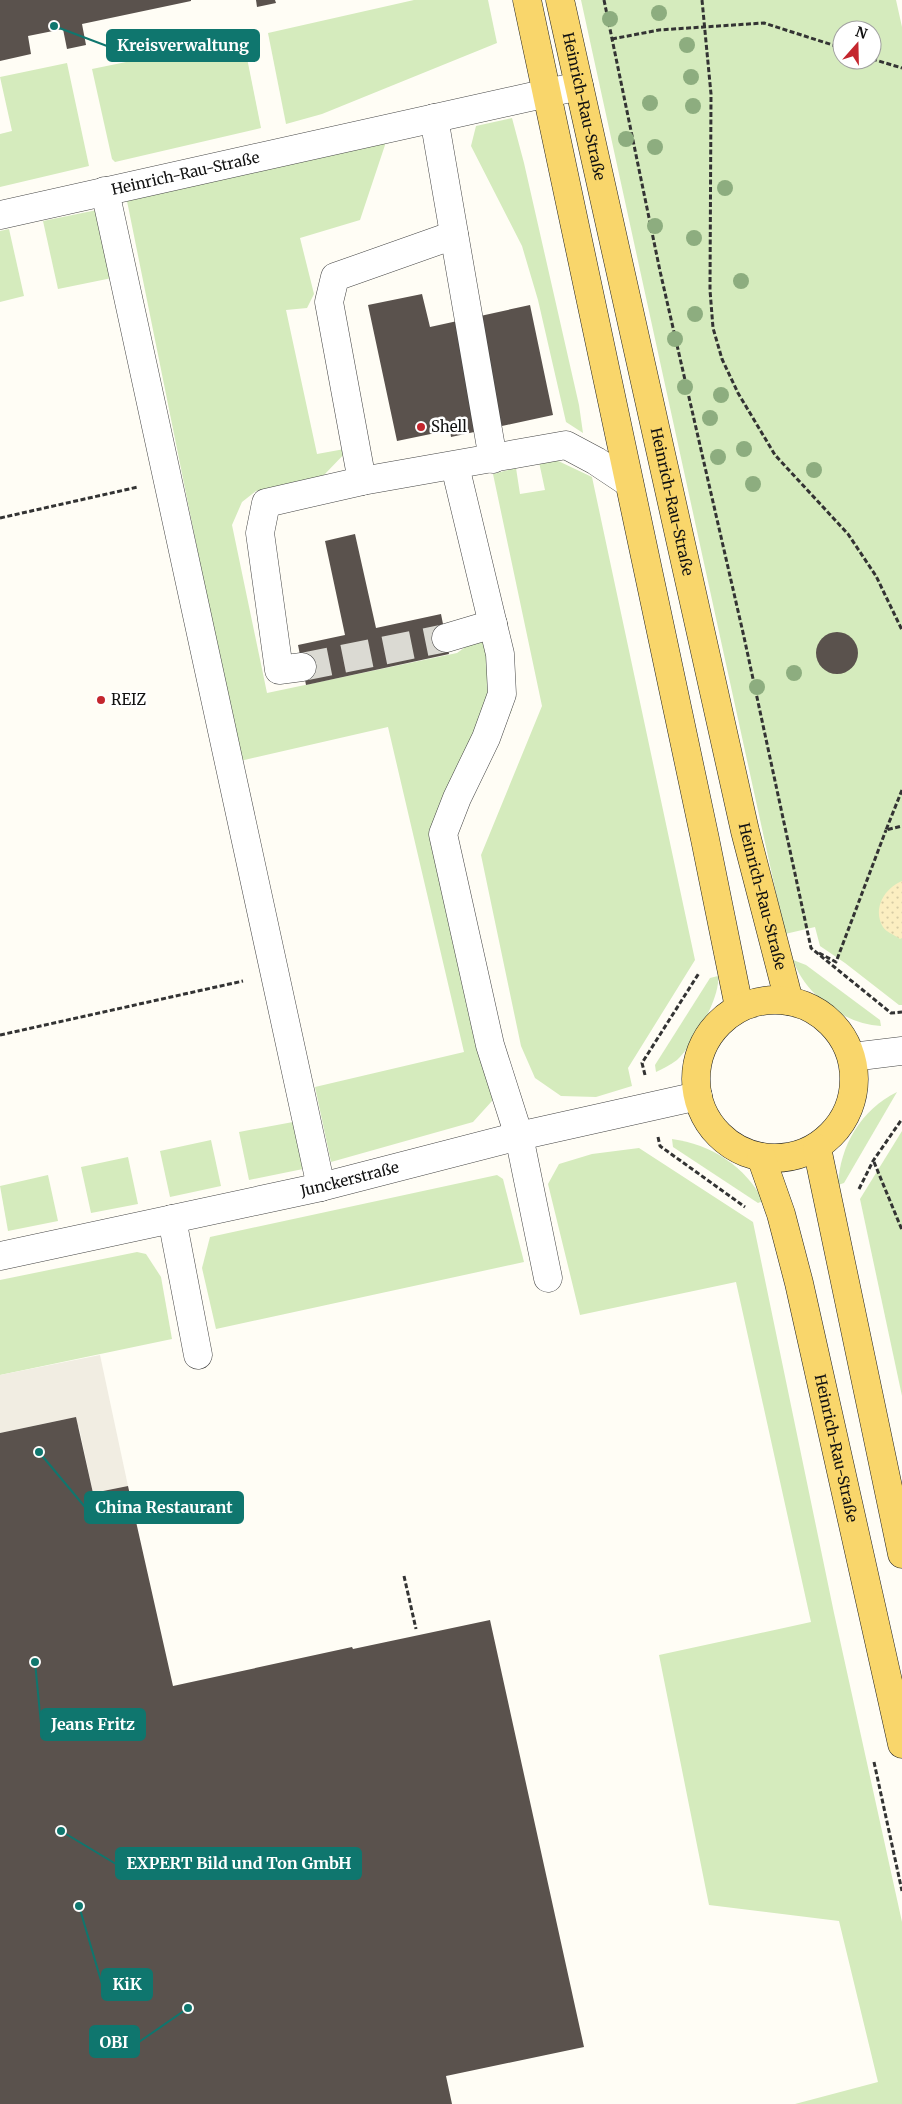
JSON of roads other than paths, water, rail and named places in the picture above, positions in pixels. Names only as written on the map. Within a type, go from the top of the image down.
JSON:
[{"type":"main road","points":[[526,0],[739,1007]]},
{"type":"main road","name":"Heinrich-Rau-Straße","points":[[560,0],[743,821],[789,1001]]},
{"type":"main road","points":[[772,1000],[789,1001],[807,1006],[828,1020],[845,1041],[852,1057],[855,1076],[853,1096],[847,1113],[836,1130],[817,1148],[789,1157],[761,1157],[741,1151],[724,1139],[712,1127],[703,1112],[698,1096],[696,1077],[698,1058],[706,1040],[728,1013],[739,1007],[772,1000]]},
{"type":"main road","points":[[817,1148],[902,1554]]},
{"type":"main road","name":"Heinrich-Rau-Straße","points":[[761,1157],[781,1214],[799,1283],[902,1744]]},
{"type":"street","name":"Heinrich-Rau-Straße","points":[[0,215],[579,86]]},
{"type":"street","points":[[434,118],[493,459]]},
{"type":"street","points":[[105,192],[321,1187]]},
{"type":"street","points":[[362,481],[329,302],[335,278],[454,235]]},
{"type":"street","points":[[302,667],[280,670],[260,533],[266,503],[362,481],[566,445],[596,461],[628,483]]},
{"type":"street","points":[[455,466],[500,654],[502,694],[486,738],[456,798],[443,834],[490,1045],[519,1136],[548,1278]]},
{"type":"street","points":[[446,638],[493,624]]},
{"type":"street","points":[[852,1057],[902,1051]]},
{"type":"street","name":"Junckerstraße","points":[[0,1256],[321,1187],[519,1136],[698,1096]]},
{"type":"street","points":[[172,1219],[198,1355]]},
{"type":"tunnel","points":[[302,667],[446,638]]},
{"type":"place","name":"Kreisverwaltung","points":[[54,26]]},
{"type":"place","name":"Shell","points":[[421,427]]},
{"type":"place","name":"REIZ","points":[[101,700]]},
{"type":"place","name":"China Restaurant","points":[[39,1452]]},
{"type":"place","name":"Jeans Fritz","points":[[35,1662]]},
{"type":"place","name":"EXPERT Bild und Ton GmbH","points":[[61,1831]]},
{"type":"place","name":"KiK","points":[[79,1906]]},
{"type":"place","name":"OBI","points":[[188,2008]]}]
